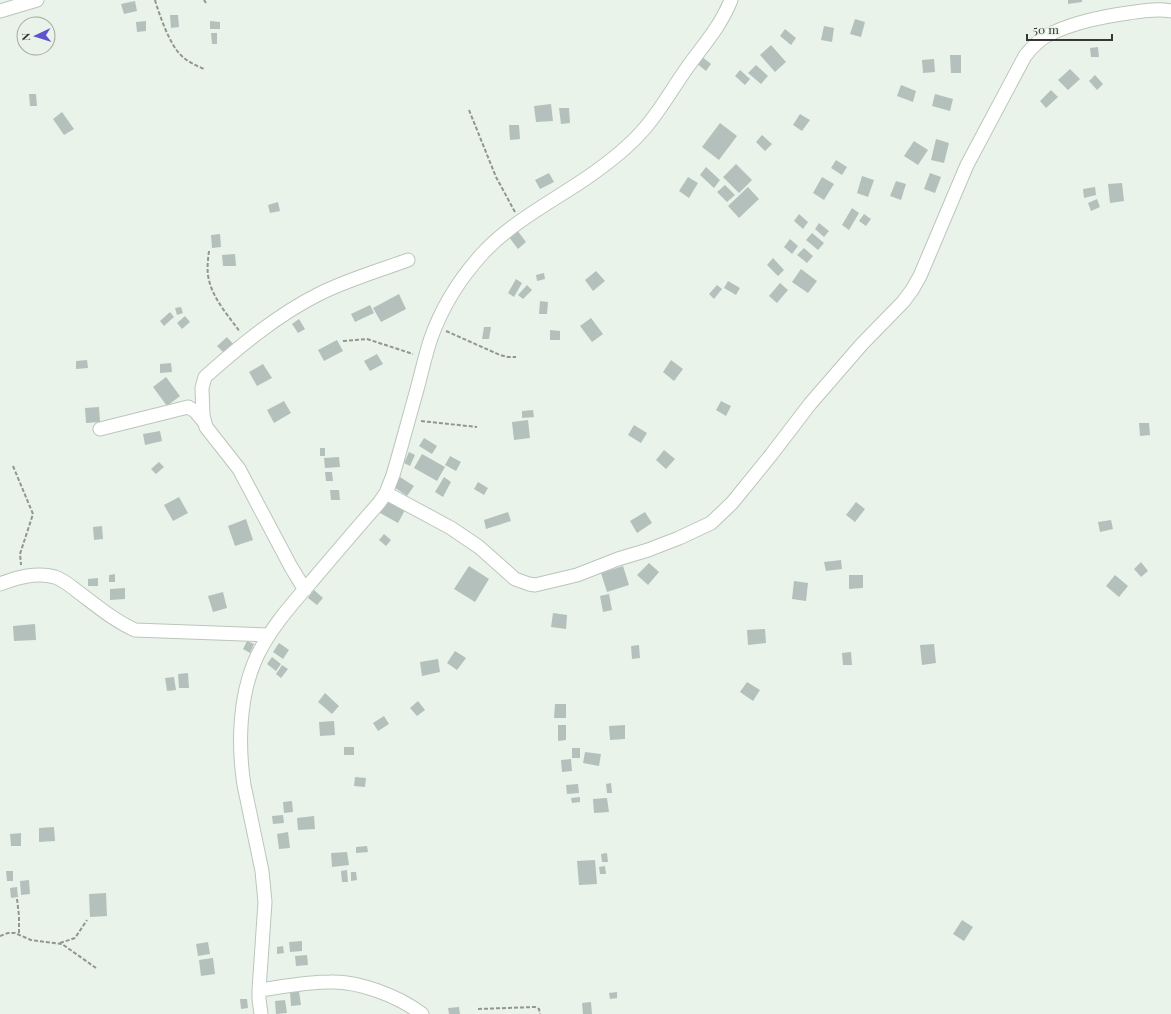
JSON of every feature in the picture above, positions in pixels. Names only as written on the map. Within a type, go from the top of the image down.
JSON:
[{"type":"street","points":[[0,11],[37,0]]},
{"type":"street","points":[[261,1014],[259,990],[265,902],[262,870],[242,773],[241,715],[246,687],[254,663],[269,635],[304,590],[386,493],[393,475],[431,338],[445,306],[457,286],[471,267],[496,240],[520,221],[610,161],[645,128],[710,38],[726,13],[731,0]]},
{"type":"street","points":[[386,493],[451,528],[472,543],[514,579],[535,585],[577,575],[618,559],[648,550],[711,524],[732,503],[815,398],[912,290],[920,276],[967,165],[1025,56],[1033,45],[1049,34],[1104,16],[1151,10],[1171,11]]},
{"type":"street","points":[[204,422],[202,388],[205,377],[246,341],[276,320],[319,294],[408,260]]},
{"type":"street","points":[[100,429],[188,408],[195,411],[239,469],[290,567],[304,590]]},
{"type":"street","points":[[0,584],[22,576],[54,577],[63,581],[127,627],[135,630],[269,635]]},
{"type":"street","points":[[259,990],[298,984],[330,982],[353,984],[389,995],[414,1008],[422,1014]]},
{"type":"path","points":[[154,0],[176,50],[189,62],[204,69]]},
{"type":"path","points":[[469,110],[496,177],[520,221]]},
{"type":"path","points":[[209,251],[208,277],[214,292],[220,305],[246,341]]},
{"type":"path","points":[[436,326],[500,355],[516,357]]},
{"type":"path","points":[[344,341],[367,339],[426,358]]},
{"type":"path","points":[[408,420],[477,427]]},
{"type":"path","points":[[13,466],[33,514],[20,554],[22,576]]},
{"type":"path","points":[[17,899],[19,934]]},
{"type":"path","points":[[59,944],[75,938],[87,920]]},
{"type":"path","points":[[0,936],[8,933],[19,934],[31,940],[65,945],[96,968]]},
{"type":"path","points":[[478,1009],[535,1007],[539,1009],[540,1014]]},
{"type":"building","points":[[1068,0],[1082,0],[1082,2],[1068,4]]},
{"type":"building","points":[[135,1],[137,11],[124,14],[121,4]]},
{"type":"building","points":[[170,15],[178,15],[179,27],[171,28]]},
{"type":"building","points":[[855,19],[865,22],[861,37],[850,34]]},
{"type":"building","points":[[146,21],[146,31],[137,32],[136,22]]},
{"type":"building","points":[[210,21],[220,22],[220,29],[210,29]]},
{"type":"building","points":[[824,26],[834,28],[832,42],[821,40]]},
{"type":"building","points":[[785,29],[796,38],[791,45],[780,36]]},
{"type":"building","points":[[211,33],[217,33],[217,44],[212,44]]},
{"type":"building","points":[[771,45],[786,62],[775,72],[760,55]]},
{"type":"building","points":[[1098,47],[1099,57],[1091,57],[1090,48]]},
{"type":"building","points":[[950,55],[961,55],[961,73],[951,73]]},
{"type":"building","points":[[701,56],[711,64],[706,71],[696,63]]},
{"type":"building","points":[[934,59],[935,72],[923,73],[922,60]]},
{"type":"building","points":[[756,65],[768,76],[761,84],[748,73]]},
{"type":"building","points":[[1070,69],[1080,79],[1068,90],[1058,80]]},
{"type":"building","points":[[740,70],[750,79],[745,85],[735,76]]},
{"type":"building","points":[[1095,75],[1103,84],[1097,90],[1089,81]]},
{"type":"building","points":[[901,85],[916,91],[913,102],[897,96]]},
{"type":"building","points":[[1051,90],[1058,97],[1046,108],[1040,101]]},
{"type":"building","points":[[29,94],[36,94],[37,106],[30,106]]},
{"type":"building","points":[[935,94],[953,99],[950,111],[932,106]]},
{"type":"building","points":[[551,104],[553,121],[536,122],[534,106]]},
{"type":"building","points":[[559,108],[569,108],[570,123],[561,124]]},
{"type":"building","points":[[62,112],[74,129],[64,135],[53,119]]},
{"type":"building","points":[[800,114],[810,120],[802,131],[793,125]]},
{"type":"building","points":[[720,123],[737,136],[719,160],[702,147]]},
{"type":"building","points":[[509,125],[519,125],[520,139],[510,140]]},
{"type":"building","points":[[762,135],[772,144],[765,151],[756,142]]},
{"type":"building","points":[[936,139],[949,143],[944,163],[931,160]]},
{"type":"building","points":[[914,141],[928,150],[918,165],[904,156]]},
{"type":"building","points":[[836,160],[847,167],[842,175],[831,168]]},
{"type":"building","points":[[736,164],[752,180],[739,193],[723,177]]},
{"type":"building","points":[[706,167],[720,180],[714,188],[700,175]]},
{"type":"building","points":[[549,173],[554,182],[540,189],[535,180]]},
{"type":"building","points":[[930,173],[941,177],[935,193],[924,189]]},
{"type":"building","points":[[862,176],[874,180],[868,197],[857,193]]},
{"type":"building","points":[[688,177],[698,183],[689,198],[679,191]]},
{"type":"building","points":[[822,177],[834,184],[824,200],[813,193]]},
{"type":"building","points":[[896,181],[906,184],[901,200],[890,196]]},
{"type":"building","points":[[1122,183],[1124,201],[1110,203],[1108,184]]},
{"type":"building","points":[[725,185],[735,195],[727,202],[717,192]]},
{"type":"building","points":[[748,187],[759,199],[739,218],[728,206]]},
{"type":"building","points":[[1095,187],[1096,195],[1084,198],[1083,189]]},
{"type":"building","points":[[1097,199],[1100,207],[1091,211],[1088,203]]},
{"type":"building","points":[[278,202],[280,211],[270,213],[268,205]]},
{"type":"building","points":[[852,208],[859,213],[849,230],[842,225]]},
{"type":"building","points":[[799,214],[808,222],[803,229],[794,221]]},
{"type":"building","points":[[864,214],[871,219],[866,226],[859,221]]},
{"type":"building","points":[[819,223],[829,231],[824,237],[815,229]]},
{"type":"building","points":[[517,230],[526,242],[518,249],[509,237]]},
{"type":"building","points":[[812,233],[824,243],[818,250],[806,240]]},
{"type":"building","points":[[220,234],[221,247],[212,248],[211,235]]},
{"type":"building","points":[[790,239],[798,246],[792,254],[784,247]]},
{"type":"building","points":[[804,248],[813,256],[807,263],[797,255]]},
{"type":"building","points":[[235,254],[236,266],[223,266],[222,255]]},
{"type":"building","points":[[773,258],[784,270],[778,276],[767,265]]},
{"type":"building","points":[[801,269],[817,281],[808,293],[792,282]]},
{"type":"building","points":[[596,271],[605,281],[593,291],[585,280]]},
{"type":"building","points":[[544,273],[545,279],[537,281],[536,275]]},
{"type":"building","points":[[516,279],[522,283],[514,297],[508,293]]},
{"type":"building","points":[[728,281],[740,288],[736,295],[724,288]]},
{"type":"building","points":[[780,283],[788,290],[777,303],[769,296]]},
{"type":"building","points":[[527,285],[532,290],[523,299],[518,295]]},
{"type":"building","points":[[717,285],[722,289],[714,299],[709,294]]},
{"type":"building","points":[[399,294],[406,309],[381,322],[373,308]]},
{"type":"building","points":[[540,301],[548,302],[547,314],[539,314]]},
{"type":"building","points":[[370,305],[374,313],[355,322],[351,314]]},
{"type":"building","points":[[181,307],[183,313],[177,315],[175,308]]},
{"type":"building","points":[[170,312],[174,317],[164,326],[160,321]]},
{"type":"building","points":[[185,316],[190,322],[182,329],[177,323]]},
{"type":"building","points":[[591,318],[603,334],[592,342],[580,326]]},
{"type":"building","points":[[299,319],[305,329],[298,333],[292,324]]},
{"type":"building","points":[[484,327],[491,327],[489,339],[482,339]]},
{"type":"building","points":[[550,330],[560,331],[560,340],[550,340]]},
{"type":"building","points":[[227,337],[233,344],[224,353],[217,346]]},
{"type":"building","points":[[337,340],[343,351],[324,361],[318,350]]},
{"type":"building","points":[[377,354],[383,364],[370,371],[364,361]]},
{"type":"building","points":[[87,360],[88,368],[76,369],[76,361]]},
{"type":"building","points":[[671,360],[683,369],[674,381],[663,372]]},
{"type":"building","points":[[171,363],[172,372],[160,373],[160,364]]},
{"type":"building","points":[[263,364],[272,378],[257,386],[249,372]]},
{"type":"building","points":[[166,377],[180,396],[167,406],[153,387]]},
{"type":"building","points":[[284,401],[291,413],[274,423],[267,410]]},
{"type":"building","points":[[721,401],[731,406],[726,416],[716,410]]},
{"type":"building","points":[[99,407],[100,422],[86,423],[85,408]]},
{"type":"building","points":[[533,410],[534,417],[522,418],[522,411]]},
{"type":"building","points":[[528,420],[530,438],[514,440],[512,422]]},
{"type":"building","points":[[1139,423],[1149,423],[1150,435],[1140,436]]},
{"type":"building","points":[[634,425],[647,433],[641,443],[628,435]]},
{"type":"building","points":[[160,431],[162,441],[145,445],[143,434]]},
{"type":"building","points":[[424,438],[437,446],[432,454],[419,446]]},
{"type":"building","points":[[320,448],[325,448],[325,456],[320,456]]},
{"type":"building","points":[[664,450],[675,459],[666,469],[656,460]]},
{"type":"building","points":[[409,452],[415,455],[410,466],[404,463]]},
{"type":"building","points":[[422,454],[445,467],[437,481],[414,468]]},
{"type":"building","points":[[450,456],[461,462],[456,471],[445,465]]},
{"type":"building","points":[[339,457],[340,467],[325,468],[324,458]]},
{"type":"building","points":[[159,462],[164,467],[156,474],[151,469]]},
{"type":"building","points":[[325,472],[332,472],[333,481],[326,481]]},
{"type":"building","points":[[400,477],[414,486],[407,496],[394,487]]},
{"type":"building","points":[[444,477],[451,482],[443,497],[435,492]]},
{"type":"building","points":[[478,482],[488,488],[484,495],[474,489]]},
{"type":"building","points":[[330,490],[339,490],[340,500],[331,500]]},
{"type":"building","points":[[179,497],[188,513],[173,521],[164,505]]},
{"type":"building","points":[[387,500],[405,510],[398,523],[380,513]]},
{"type":"building","points":[[856,502],[865,509],[855,522],[846,515]]},
{"type":"building","points":[[508,512],[511,521],[486,529],[484,520]]},
{"type":"building","points":[[645,512],[652,523],[637,533],[630,521]]},
{"type":"building","points":[[246,519],[253,540],[235,546],[228,526]]},
{"type":"building","points":[[1111,520],[1113,529],[1100,532],[1098,522]]},
{"type":"building","points":[[102,526],[103,539],[94,540],[93,527]]},
{"type":"building","points":[[384,534],[391,540],[386,546],[379,540]]},
{"type":"building","points":[[841,560],[842,569],[826,571],[824,562]]},
{"type":"building","points":[[1141,562],[1148,571],[1141,577],[1134,569]]},
{"type":"building","points":[[649,563],[659,572],[648,585],[637,575]]},
{"type":"building","points":[[469,566],[489,579],[475,602],[454,589]]},
{"type":"building","points":[[623,566],[629,585],[607,592],[601,573]]},
{"type":"building","points":[[115,574],[115,582],[109,582],[109,575]]},
{"type":"building","points":[[849,575],[863,575],[863,588],[849,589]]},
{"type":"building","points":[[1115,575],[1128,586],[1119,597],[1106,586]]},
{"type":"building","points":[[98,578],[98,586],[88,586],[88,579]]},
{"type":"building","points":[[794,581],[808,583],[806,601],[792,599]]},
{"type":"building","points":[[125,588],[125,599],[110,600],[110,589]]},
{"type":"building","points":[[314,590],[323,598],[317,605],[308,598]]},
{"type":"building","points":[[223,592],[227,608],[213,612],[208,596]]},
{"type":"building","points":[[609,594],[612,610],[603,612],[600,596]]},
{"type":"building","points":[[553,613],[567,615],[566,629],[551,627]]},
{"type":"building","points":[[35,624],[36,640],[14,641],[13,626]]},
{"type":"building","points":[[765,629],[766,643],[748,645],[747,630]]},
{"type":"building","points":[[247,641],[254,644],[250,653],[243,649]]},
{"type":"building","points":[[279,643],[289,650],[283,659],[273,652]]},
{"type":"building","points":[[934,644],[936,663],[922,665],[920,645]]},
{"type":"building","points":[[639,645],[640,658],[632,659],[631,646]]},
{"type":"building","points":[[455,651],[466,658],[457,670],[447,663]]},
{"type":"building","points":[[851,652],[852,665],[843,665],[842,653]]},
{"type":"building","points":[[272,657],[281,664],[276,671],[267,664]]},
{"type":"building","points":[[438,659],[440,672],[422,676],[420,662]]},
{"type":"building","points":[[282,665],[288,669],[281,678],[276,674]]},
{"type":"building","points":[[188,673],[189,688],[179,688],[178,674]]},
{"type":"building","points":[[174,677],[176,690],[167,691],[165,678]]},
{"type":"building","points":[[747,682],[760,690],[753,701],[740,692]]},
{"type":"building","points":[[325,693],[339,706],[332,714],[318,702]]},
{"type":"building","points":[[418,701],[425,710],[417,716],[410,708]]},
{"type":"building","points":[[555,704],[566,704],[566,718],[554,718]]},
{"type":"building","points":[[384,716],[389,724],[378,731],[373,723]]},
{"type":"building","points":[[334,721],[335,735],[320,736],[319,722]]},
{"type":"building","points":[[558,725],[566,725],[566,740],[558,741]]},
{"type":"building","points":[[625,725],[625,739],[610,740],[609,726]]},
{"type":"building","points":[[344,747],[354,747],[354,755],[344,755]]},
{"type":"building","points":[[572,748],[580,748],[580,758],[572,758]]},
{"type":"building","points":[[585,752],[601,754],[599,766],[583,763]]},
{"type":"building","points":[[571,759],[572,771],[562,772],[561,760]]},
{"type":"building","points":[[355,777],[366,778],[365,787],[354,786]]},
{"type":"building","points":[[611,783],[612,793],[607,793],[606,784]]},
{"type":"building","points":[[578,784],[579,793],[567,794],[566,785]]},
{"type":"building","points":[[580,797],[580,802],[572,803],[571,798]]},
{"type":"building","points":[[607,798],[609,812],[594,813],[593,799]]},
{"type":"building","points":[[292,801],[293,812],[284,813],[283,802]]},
{"type":"building","points":[[283,815],[284,823],[273,824],[272,816]]},
{"type":"building","points":[[314,816],[315,829],[298,830],[297,818]]},
{"type":"building","points":[[54,827],[55,841],[39,842],[39,828]]},
{"type":"building","points":[[288,832],[290,848],[279,849],[277,834]]},
{"type":"building","points":[[21,833],[21,846],[11,846],[10,834]]},
{"type":"building","points":[[367,846],[368,852],[356,853],[356,847]]},
{"type":"building","points":[[347,852],[349,865],[332,867],[331,853]]},
{"type":"building","points":[[607,853],[608,862],[602,862],[601,854]]},
{"type":"building","points":[[595,860],[597,884],[579,885],[577,861]]},
{"type":"building","points":[[605,866],[606,874],[600,874],[599,867]]},
{"type":"building","points":[[347,870],[348,882],[342,882],[341,871]]},
{"type":"building","points":[[6,871],[13,871],[13,881],[7,881]]},
{"type":"building","points":[[351,872],[356,872],[357,880],[351,881]]},
{"type":"building","points":[[29,880],[30,894],[21,895],[20,881]]},
{"type":"building","points":[[17,887],[18,897],[11,898],[10,888]]},
{"type":"building","points":[[106,893],[107,916],[90,917],[89,894]]},
{"type":"building","points":[[962,920],[973,927],[964,941],[953,934]]},
{"type":"building","points":[[302,941],[302,951],[290,952],[289,942]]},
{"type":"building","points":[[208,942],[210,954],[198,956],[196,944]]},
{"type":"building","points":[[283,946],[284,953],[277,954],[277,947]]},
{"type":"building","points":[[307,955],[308,965],[296,966],[295,956]]},
{"type":"building","points":[[213,958],[215,974],[201,976],[199,960]]},
{"type":"building","points":[[299,991],[301,1005],[291,1006],[290,992]]},
{"type":"building","points":[[617,992],[617,998],[610,999],[609,993]]},
{"type":"building","points":[[240,999],[247,999],[248,1008],[241,1009]]},
{"type":"building","points":[[285,1000],[287,1013],[276,1014],[275,1001]]},
{"type":"building","points":[[591,1002],[592,1014],[583,1014],[582,1003]]},
{"type":"building","points":[[459,1007],[460,1014],[449,1014],[448,1008]]}]
